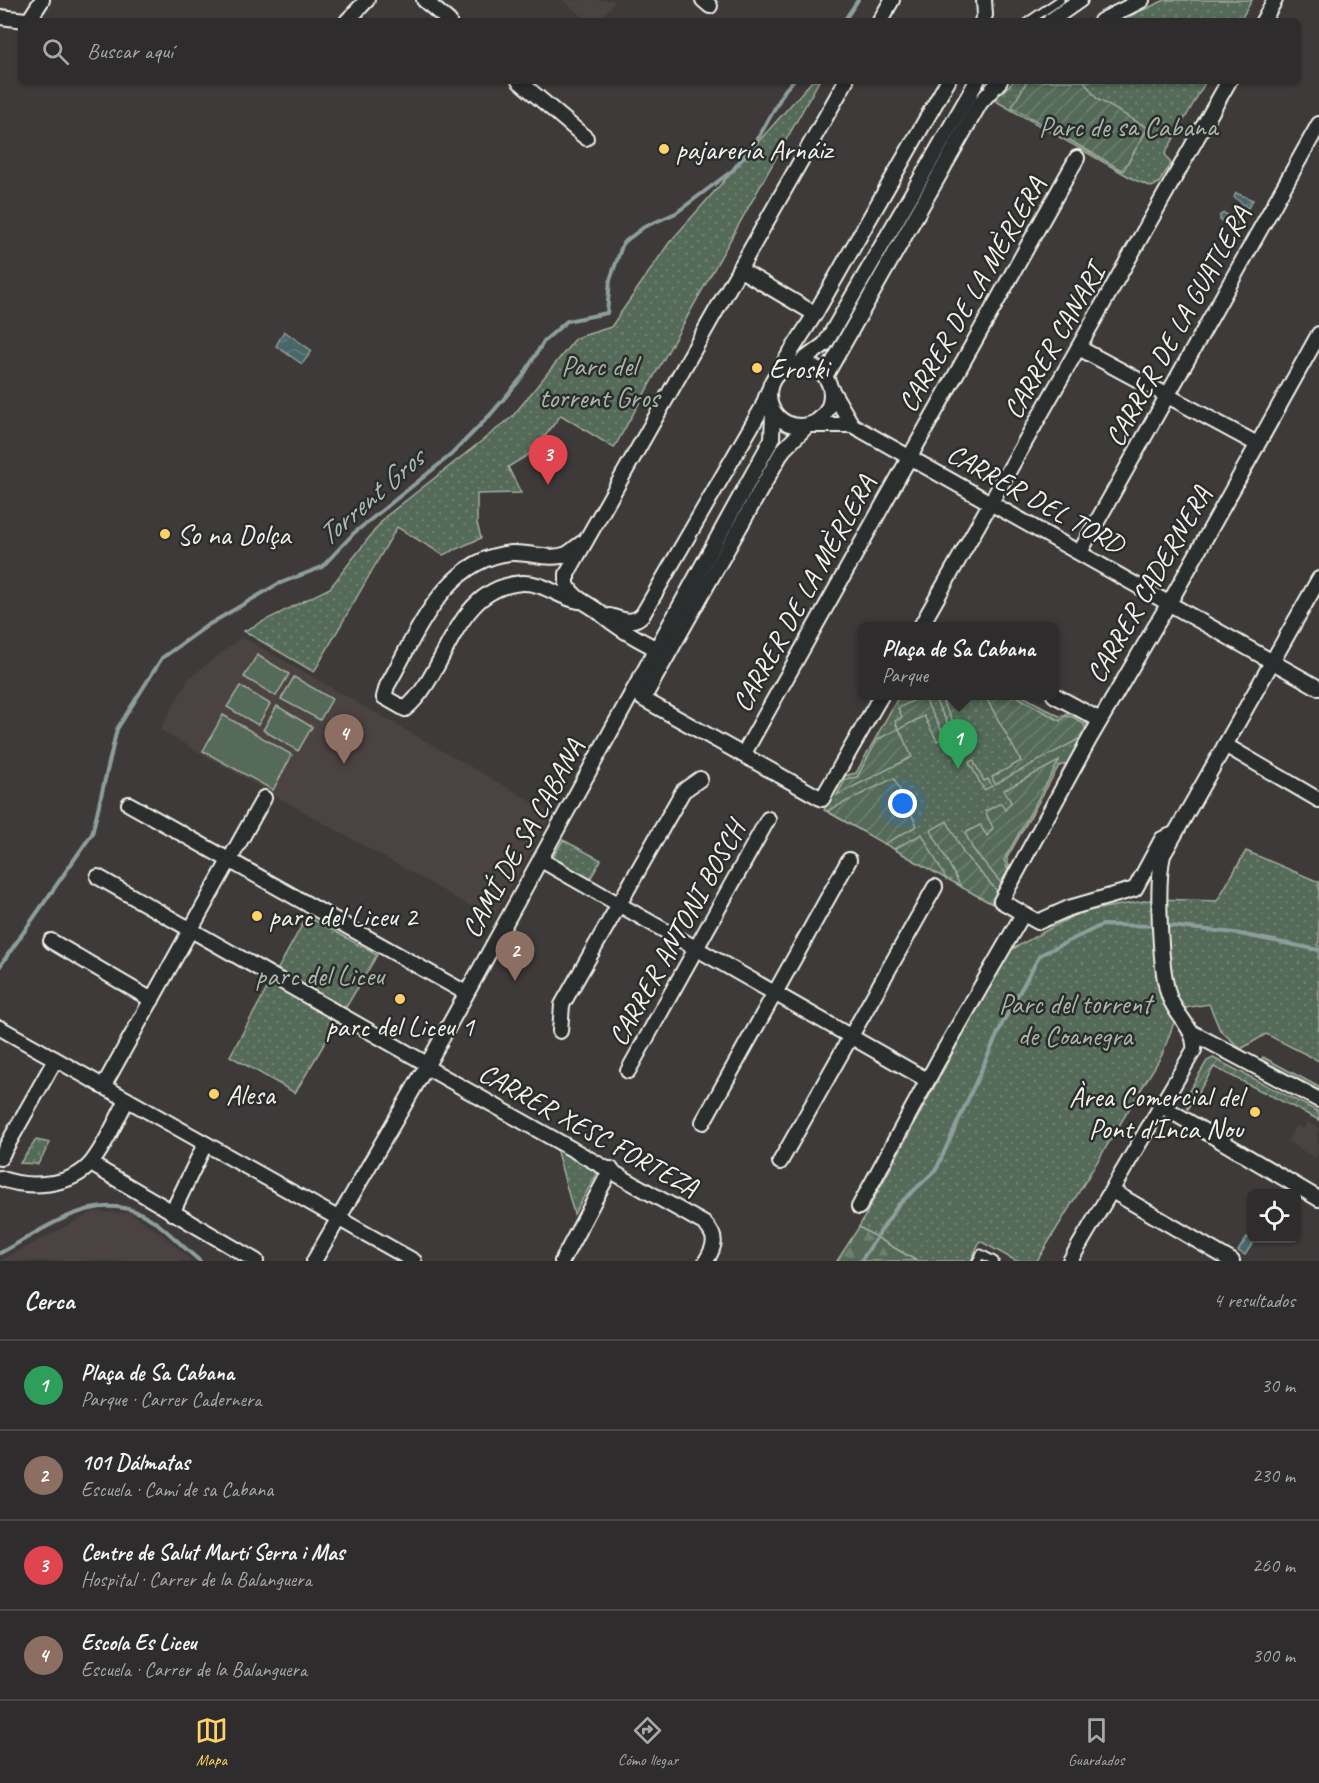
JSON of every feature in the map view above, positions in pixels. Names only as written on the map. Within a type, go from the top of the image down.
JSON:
[{"type":"street","points":[[30,18],[42,0]]},
{"type":"street","points":[[350,18],[368,0]]},
{"type":"street","points":[[424,0],[445,18]]},
{"type":"street","points":[[882,18],[892,0]]},
{"type":"street","points":[[984,0],[986,15],[984,18]]},
{"type":"street","points":[[1053,18],[1066,3],[1080,0]]},
{"type":"street","points":[[1107,18],[1142,0]]},
{"type":"street","points":[[1265,18],[1275,0]]},
{"type":"street","points":[[0,17],[18,19]]},
{"type":"street","points":[[523,84],[586,138]]},
{"type":"street","points":[[581,602],[567,585],[567,574],[844,84]]},
{"type":"street","points":[[587,540],[567,554],[549,556],[511,553],[486,560],[467,570],[444,589],[387,686],[384,697],[405,709],[419,697],[460,622],[477,601],[500,589],[522,583],[541,586],[627,622],[638,620],[762,408],[778,372],[815,315],[946,84]]},
{"type":"street","points":[[778,372],[798,364],[825,344],[975,84]]},
{"type":"street","points":[[828,380],[980,103],[997,84]]},
{"type":"street","name":"CARRER CANARI","points":[[927,622],[990,502],[1227,84]]},
{"type":"street","name":"CARRER DE LA GUATLERA","points":[[1080,552],[1319,124]]},
{"type":"street","name":"CARRER DE LA MÈRLERA","points":[[743,755],[908,456],[1077,158]]},
{"type":"street","points":[[739,268],[815,315]]},
{"type":"street","name":"CARRER CADERNERA","points":[[1023,914],[1001,901],[1100,720],[1319,334]]},
{"type":"street","points":[[825,344],[828,380],[827,411],[783,450],[643,699],[822,799],[879,700]]},
{"type":"street","points":[[1079,348],[1257,444]]},
{"type":"street","points":[[798,364],[809,365],[828,380],[852,425]]},
{"type":"street","points":[[768,392],[773,413],[772,439]]},
{"type":"street","points":[[773,413],[790,426]]},
{"type":"street","points":[[772,439],[790,426],[809,425]]},
{"type":"street","name":"CARRER DEL TORD","points":[[809,425],[852,425],[1319,688]]},
{"type":"street","name":"CAMÍ DE SA CABANA","points":[[314,1261],[541,860],[655,648],[772,439]]},
{"type":"street","points":[[1070,1261],[1193,1053],[1194,1041],[1175,1011],[1167,992],[1160,896],[1161,865],[1174,834],[1319,579]]},
{"type":"street","points":[[599,612],[607,621],[655,648]]},
{"type":"street","points":[[1059,698],[1100,720]]},
{"type":"street","points":[[1225,746],[1319,800]]},
{"type":"street","points":[[560,1031],[562,1005],[683,791],[699,779]]},
{"type":"street","points":[[103,1087],[264,798]]},
{"type":"street","points":[[129,804],[466,993]]},
{"type":"street","name":"CARRER ANTONI BOSCH","points":[[628,1071],[768,819]]},
{"type":"street","points":[[859,1207],[927,1080],[1023,914],[1038,922],[1069,908],[1136,889],[1162,839],[1174,834]]},
{"type":"street","points":[[541,860],[927,1080]]},
{"type":"street","points":[[703,1122],[849,860]]},
{"type":"street","name":"CARRER XESC FORTEZA","points":[[98,877],[192,928],[705,1224],[714,1234],[714,1246],[706,1261]]},
{"type":"street","points":[[780,1162],[935,887]]},
{"type":"street","points":[[51,941],[152,1000]]},
{"type":"street","points":[[0,1028],[414,1261]]},
{"type":"street","points":[[1189,1030],[1319,1100]]},
{"type":"street","points":[[0,1158],[55,1060]]},
{"type":"street","points":[[0,1178],[38,1186],[65,1180],[91,1164],[127,1100]]},
{"type":"street","points":[[1162,1106],[1319,1199]]},
{"type":"street","points":[[172,1213],[205,1144]]},
{"type":"street","points":[[91,1164],[256,1261]]},
{"type":"street","points":[[561,1261],[611,1169]]},
{"type":"street","points":[[1112,1191],[1232,1261]]},
{"type":"lane","points":[[1035,18],[1066,3]]},
{"type":"lane","points":[[977,1261],[981,1254],[994,1261]]},
{"type":"shaded area","points":[[563,0],[616,0],[601,18],[584,18]]},
{"type":"shaded area","points":[[242,637],[552,813],[493,919],[160,730],[189,678]]},
{"type":"shaded area","points":[[1307,1122],[1319,1128],[1317,1136],[1319,1152],[1315,1158],[1287,1141],[1296,1125],[1303,1129]]},
{"type":"shaded area","points":[[93,1212],[130,1213],[159,1232],[192,1261],[0,1261]]},
{"type":"green space","points":[[1165,0],[1252,0],[1242,18],[1126,18]]},
{"type":"green space","name":"Parc del torrent Gros","points":[[809,84],[817,84],[614,448],[561,415],[533,452],[508,467],[521,493],[477,494],[477,523],[481,538],[443,555],[397,527],[314,672],[244,631],[330,588],[385,517],[512,417],[576,338],[611,327],[669,243]]},
{"type":"green space","name":"Parc de sa Cabana","points":[[1011,84],[1204,84],[1165,154],[1171,164],[1159,183],[1152,187],[1135,180],[994,100]]},
{"type":"green space","points":[[1025,84],[1086,84],[1097,99],[1148,128],[1123,171],[1012,107]]},
{"type":"green space","points":[[257,655],[289,674],[276,696],[244,677]]},
{"type":"green space","points":[[294,677],[332,699],[320,720],[281,699]]},
{"type":"green space","points":[[240,686],[270,704],[258,725],[227,707]]},
{"type":"green space","points":[[897,700],[1030,700],[1059,716],[1073,713],[1084,720],[1088,726],[1070,763],[1059,766],[1007,858],[1010,872],[992,904],[824,810],[844,776],[856,773]]},
{"type":"green space","points":[[915,700],[925,700],[945,737],[937,741],[924,716],[899,729],[912,757],[837,795],[846,779],[857,777],[878,739],[898,729],[895,721],[902,717],[898,708]]},
{"type":"green space","points":[[935,700],[949,700],[943,703],[959,733],[954,735]]},
{"type":"green space","points":[[987,700],[1023,700],[1060,721],[1065,716],[1073,717],[1084,724],[1086,731],[1083,737],[995,784],[992,777],[1021,761]]},
{"type":"green space","points":[[277,706],[312,727],[298,751],[263,730]]},
{"type":"green space","points":[[223,715],[292,755],[273,790],[203,751]]},
{"type":"green space","points":[[973,760],[984,781],[988,779],[992,786],[984,790],[969,762]]},
{"type":"green space","points":[[1059,761],[1004,860],[1008,870],[1001,883],[973,849],[965,833],[980,825],[987,836],[993,828],[985,811],[1001,803],[1005,810],[1011,802],[1004,790]]},
{"type":"green space","points":[[894,778],[917,826],[884,844],[827,811]]},
{"type":"green space","points":[[947,821],[964,854],[997,891],[991,903],[961,887],[931,830]]},
{"type":"green space","points":[[922,834],[946,879],[894,849]]},
{"type":"green space","points":[[563,840],[601,860],[589,881],[551,860]]},
{"type":"green space","name":"Parc del torrent de Coanegra","points":[[1246,851],[1319,882],[1319,1061],[1266,1034],[1241,1049],[1220,1030],[1209,1004],[1179,1009],[1162,1055],[1037,1261],[1016,1261],[980,1241],[971,1261],[917,1261],[859,1227],[1007,952],[1080,912],[1156,899],[1217,901]]},
{"type":"green space","name":"parc del Liceu","points":[[307,916],[377,955],[295,1093],[230,1056]]},
{"type":"green space","points":[[517,943],[523,946],[526,952],[523,958],[517,961],[511,958],[508,952],[511,946]]},
{"type":"green space","points":[[1263,1057],[1319,1087],[1319,1090],[1261,1060]]},
{"type":"green space","points":[[1213,1058],[1319,1112],[1319,1120],[1214,1067],[1188,1109],[1184,1099],[1207,1061]]},
{"type":"green space","points":[[36,1140],[50,1143],[38,1164],[20,1163]]},
{"type":"green space","points":[[556,1148],[598,1172],[574,1214]]},
{"type":"green space","points":[[859,1227],[917,1261],[837,1261]]},
{"type":"water","points":[[1236,193],[1253,200],[1248,208],[1234,197]]},
{"type":"water","points":[[1224,213],[1238,221],[1234,228],[1220,220],[1220,215]]},
{"type":"water","points":[[284,331],[312,351],[302,364],[276,346]]},
{"type":"water","points":[[1247,1237],[1247,1243],[1253,1243],[1245,1255],[1238,1251]]},
{"type":"waterway","name":"Torrent Gros","points":[[846,18],[858,0]]},
{"type":"waterway","name":"Torrent Gros","points":[[0,966],[92,834],[117,729],[162,658],[208,625],[278,584],[322,567],[354,533],[452,454],[491,414],[523,376],[544,341],[567,321],[607,313],[610,280],[623,243],[644,227],[676,213],[733,170],[760,135],[790,84]]},
{"type":"waterway","points":[[861,1261],[898,1205],[936,1170],[1003,1022],[1040,955],[1102,925],[1171,926],[1235,933],[1319,950]]},
{"type":"waterway","points":[[0,1253],[38,1231],[78,1213],[97,1208],[118,1207],[138,1212],[158,1224],[200,1261]]},
{"type":"place","name":"pajarería Arnáiz","points":[[664,149]]},
{"type":"place","name":"Eroski","points":[[757,368]]},
{"type":"place","name":"Centre de Salut Martí Serra i Mas","points":[[548,485]]},
{"type":"place","name":"So na Dolça","points":[[165,534]]},
{"type":"place","name":"Escola Es Liceu","points":[[344,764]]},
{"type":"place","name":"Plaça de Sa Cabana","points":[[958,769]]},
{"type":"place","name":"parc del Liceu 2","points":[[257,916]]},
{"type":"place","name":"101 Dálmatas","points":[[515,981]]},
{"type":"place","name":"parc del Liceu 1","points":[[400,999]]},
{"type":"place","name":"Alesa","points":[[214,1094]]},
{"type":"place","name":"Àrea Comercial del Pont d'Inca Nou","points":[[1255,1112]]}]
